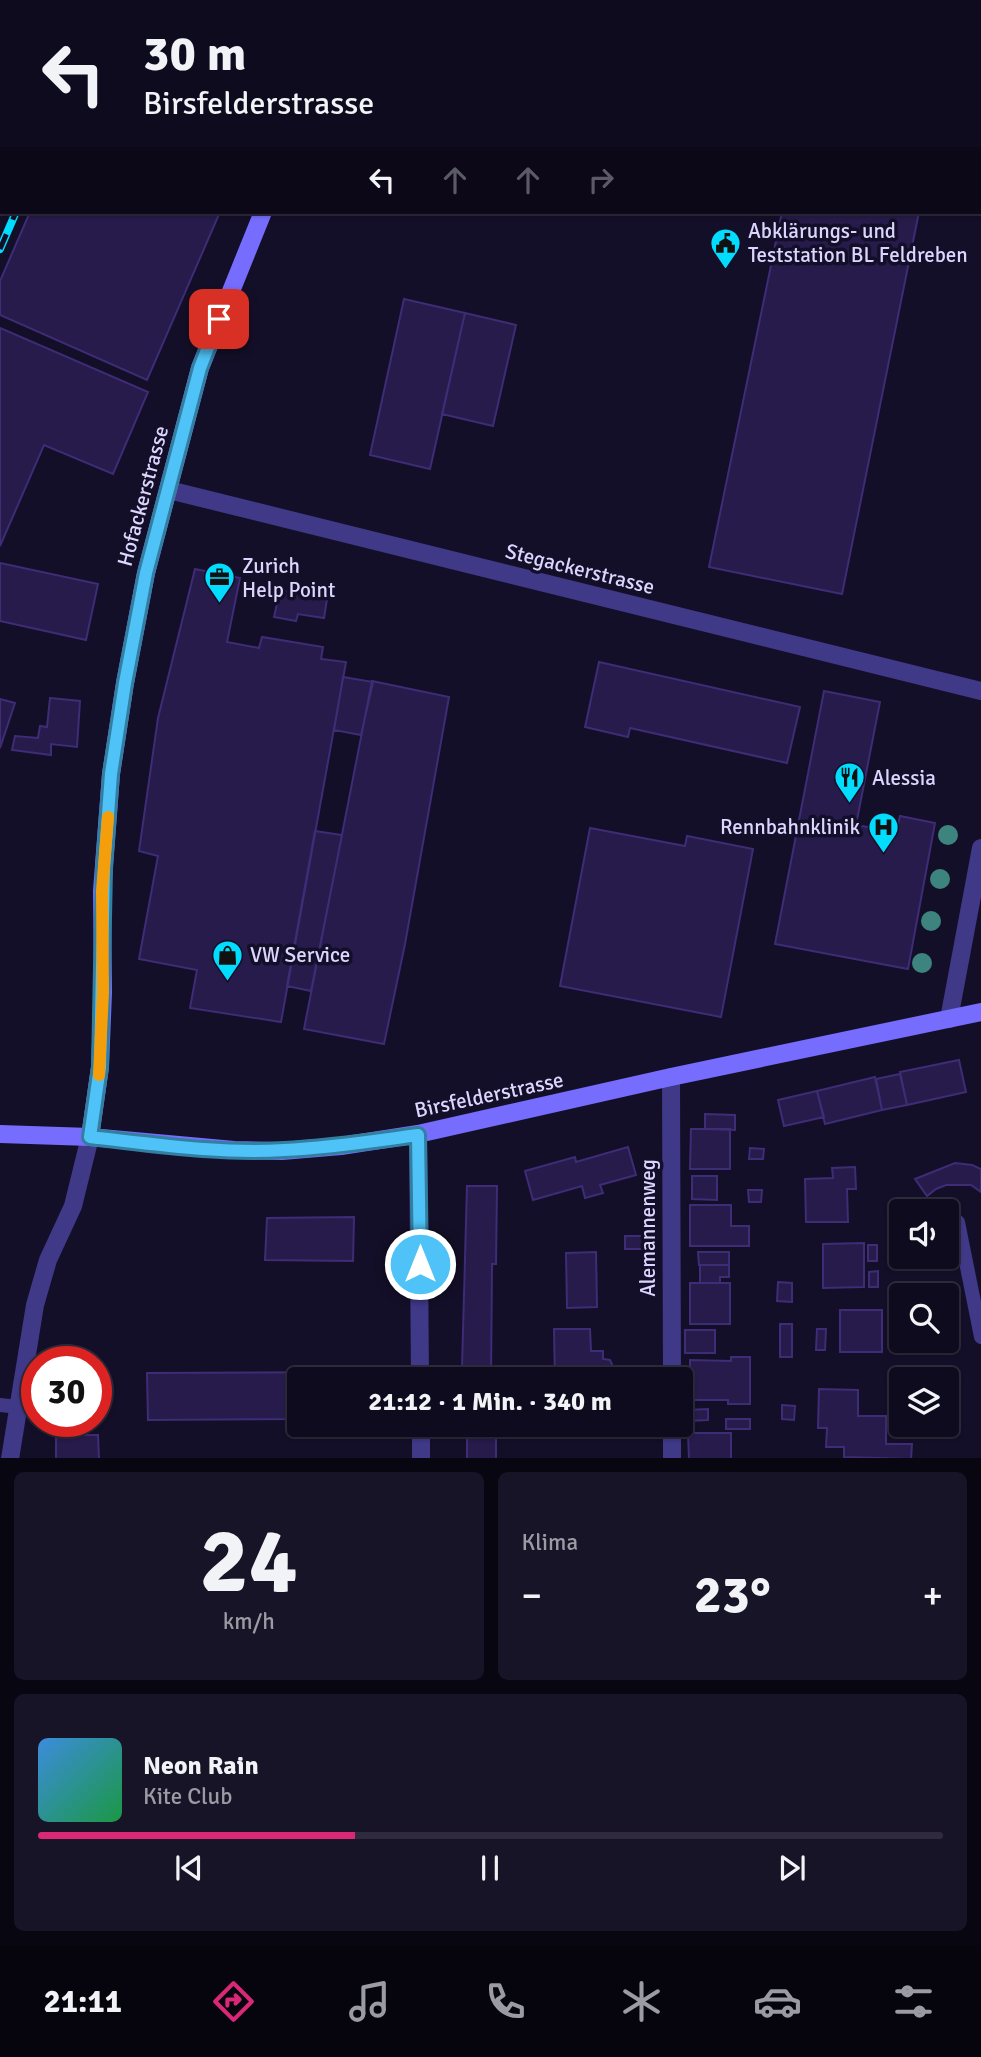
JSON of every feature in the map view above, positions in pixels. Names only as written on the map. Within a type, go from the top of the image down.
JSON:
[{"type":"main road","name":"Hofackerstrasse","points":[[90,1137],[100,1067],[103,992],[102,891],[111,774],[125,683],[143,587],[200,368],[261,214]]},
{"type":"main road","name":"Birsfelderstrasse","points":[[0,1134],[90,1137],[234,1150],[282,1151],[341,1146],[418,1135],[671,1077],[981,1012]]},
{"type":"street","name":"Stegackerstrasse","points":[[169,490],[981,691]]},
{"type":"street","points":[[949,1019],[981,848]]},
{"type":"street","name":"Alemannenweg","points":[[671,1077],[672,1367]]},
{"type":"street","points":[[418,1135],[420,1367]]},
{"type":"street","points":[[10,1458],[9,1406],[48,1260],[73,1206],[90,1137]]},
{"type":"street","points":[[421,1437],[421,1458]]},
{"type":"street","points":[[672,1437],[672,1458]]},
{"type":"lane","points":[[959,1227],[981,1337]]},
{"type":"building","points":[[29,214],[219,214],[147,380],[0,315],[0,281]]},
{"type":"building","points":[[782,214],[919,214],[842,594],[709,567]]},
{"type":"building","points":[[404,299],[465,313],[430,469],[370,455]]},
{"type":"building","points":[[465,313],[516,325],[493,426],[442,414]]},
{"type":"building","points":[[0,328],[148,392],[113,474],[44,445],[0,546]]},
{"type":"building","points":[[0,563],[98,584],[86,640],[0,621]]},
{"type":"building","points":[[195,569],[240,578],[227,642],[259,648],[262,637],[323,647],[321,659],[346,662],[281,1022],[190,1008],[197,970],[139,959],[158,856],[139,851],[158,718]]},
{"type":"building","points":[[280,590],[327,599],[324,618],[298,614],[296,621],[274,617]]},
{"type":"building","points":[[599,662],[800,707],[787,763],[630,728],[628,737],[585,727]]},
{"type":"building","points":[[343,677],[373,682],[361,735],[334,730]]},
{"type":"building","points":[[372,681],[449,697],[405,944],[384,1044],[304,1029]]},
{"type":"building","points":[[824,691],[880,702],[856,825],[896,832],[900,816],[935,823],[908,969],[775,944]]},
{"type":"building","points":[[50,698],[80,701],[77,747],[51,744],[51,755],[12,750],[15,736],[38,738],[40,726],[47,727]]},
{"type":"building","points":[[0,699],[15,703],[0,748]]},
{"type":"building","points":[[590,828],[685,846],[687,836],[753,849],[721,1017],[560,986]]},
{"type":"building","points":[[315,831],[342,835],[311,991],[287,986]]},
{"type":"building","points":[[959,1060],[966,1092],[907,1105],[900,1072]]},
{"type":"building","points":[[900,1074],[907,1105],[882,1110],[876,1079]]},
{"type":"building","points":[[875,1077],[882,1110],[825,1124],[817,1091]]},
{"type":"building","points":[[817,1091],[824,1117],[784,1126],[778,1100]]},
{"type":"building","points":[[705,1114],[735,1115],[735,1130],[705,1129]]},
{"type":"building","points":[[691,1129],[730,1129],[730,1169],[690,1169]]},
{"type":"building","points":[[628,1147],[636,1175],[600,1185],[603,1193],[585,1198],[582,1186],[533,1200],[525,1171],[575,1157],[576,1162]]},
{"type":"building","points":[[750,1148],[764,1149],[763,1159],[749,1159]]},
{"type":"building","points":[[955,1163],[981,1169],[981,1192],[971,1185],[946,1185],[927,1196],[915,1179]]},
{"type":"building","points":[[855,1167],[856,1189],[847,1189],[848,1222],[806,1222],[805,1179],[833,1178],[832,1168]]},
{"type":"building","points":[[692,1176],[717,1176],[717,1200],[692,1199]]},
{"type":"building","points":[[467,1186],[497,1186],[496,1264],[492,1264],[491,1367],[462,1367]]},
{"type":"building","points":[[748,1190],[762,1190],[761,1202],[749,1202]]},
{"type":"building","points":[[690,1205],[731,1205],[731,1226],[749,1226],[749,1246],[690,1246]]},
{"type":"building","points":[[354,1217],[353,1261],[265,1260],[267,1218]]},
{"type":"building","points":[[625,1236],[654,1236],[654,1249],[625,1249]]},
{"type":"building","points":[[864,1243],[864,1287],[823,1288],[823,1244]]},
{"type":"building","points":[[868,1245],[877,1245],[877,1261],[868,1261]]},
{"type":"building","points":[[596,1252],[597,1307],[567,1308],[566,1253]]},
{"type":"building","points":[[698,1252],[729,1252],[729,1265],[699,1265]]},
{"type":"building","points":[[700,1265],[729,1265],[729,1277],[720,1277],[720,1283],[700,1283]]},
{"type":"building","points":[[878,1271],[878,1287],[869,1287],[869,1272]]},
{"type":"building","points":[[778,1282],[792,1283],[792,1302],[777,1301]]},
{"type":"building","points":[[690,1283],[730,1283],[730,1324],[690,1324]]},
{"type":"building","points":[[840,1310],[882,1310],[882,1352],[840,1352]]},
{"type":"building","points":[[780,1324],[792,1324],[792,1357],[780,1357]]},
{"type":"building","points":[[554,1329],[590,1329],[591,1351],[603,1351],[603,1359],[610,1360],[613,1367],[555,1367]]},
{"type":"building","points":[[817,1329],[826,1329],[825,1350],[816,1350]]},
{"type":"building","points":[[685,1330],[715,1330],[715,1353],[685,1353]]},
{"type":"building","points":[[731,1357],[750,1357],[750,1404],[728,1404],[728,1400],[693,1400],[693,1367],[690,1367],[690,1360],[731,1361]]},
{"type":"building","points":[[287,1372],[287,1419],[148,1420],[147,1373]]},
{"type":"building","points":[[819,1389],[858,1390],[858,1416],[886,1416],[886,1444],[912,1444],[911,1458],[844,1457],[844,1447],[826,1447],[827,1428],[818,1428]]},
{"type":"building","points":[[782,1405],[795,1406],[794,1420],[782,1419]]},
{"type":"building","points":[[708,1409],[708,1420],[693,1421],[693,1410]]},
{"type":"building","points":[[726,1419],[750,1419],[750,1429],[726,1429]]},
{"type":"building","points":[[693,1433],[731,1433],[731,1458],[689,1458],[688,1437],[693,1437]]},
{"type":"building","points":[[56,1437],[98,1437],[99,1458],[56,1458]]},
{"type":"building","points":[[467,1437],[496,1437],[496,1458],[467,1458]]},
{"type":"railway","points":[[0,249],[15,214]]},
{"type":"slow traffic","points":[[99,1075],[103,992],[102,891],[108,817]]},
{"type":"place","name":"Abklärungs- und Teststation BL Feldreben","points":[[725,270]]},
{"type":"place","name":"Zurich Help Point","points":[[219,605]]},
{"type":"place","name":"Alessia","points":[[849,805]]},
{"type":"place","name":"Rennbahnklinik","points":[[883,854]]},
{"type":"place","name":"VW Service","points":[[227,982]]},
{"type":"route","points":[[219,319],[200,368],[146,573],[125,683],[111,774],[102,891],[103,992],[100,1067],[90,1137],[234,1150],[282,1151],[418,1135],[420,1264]]}]
